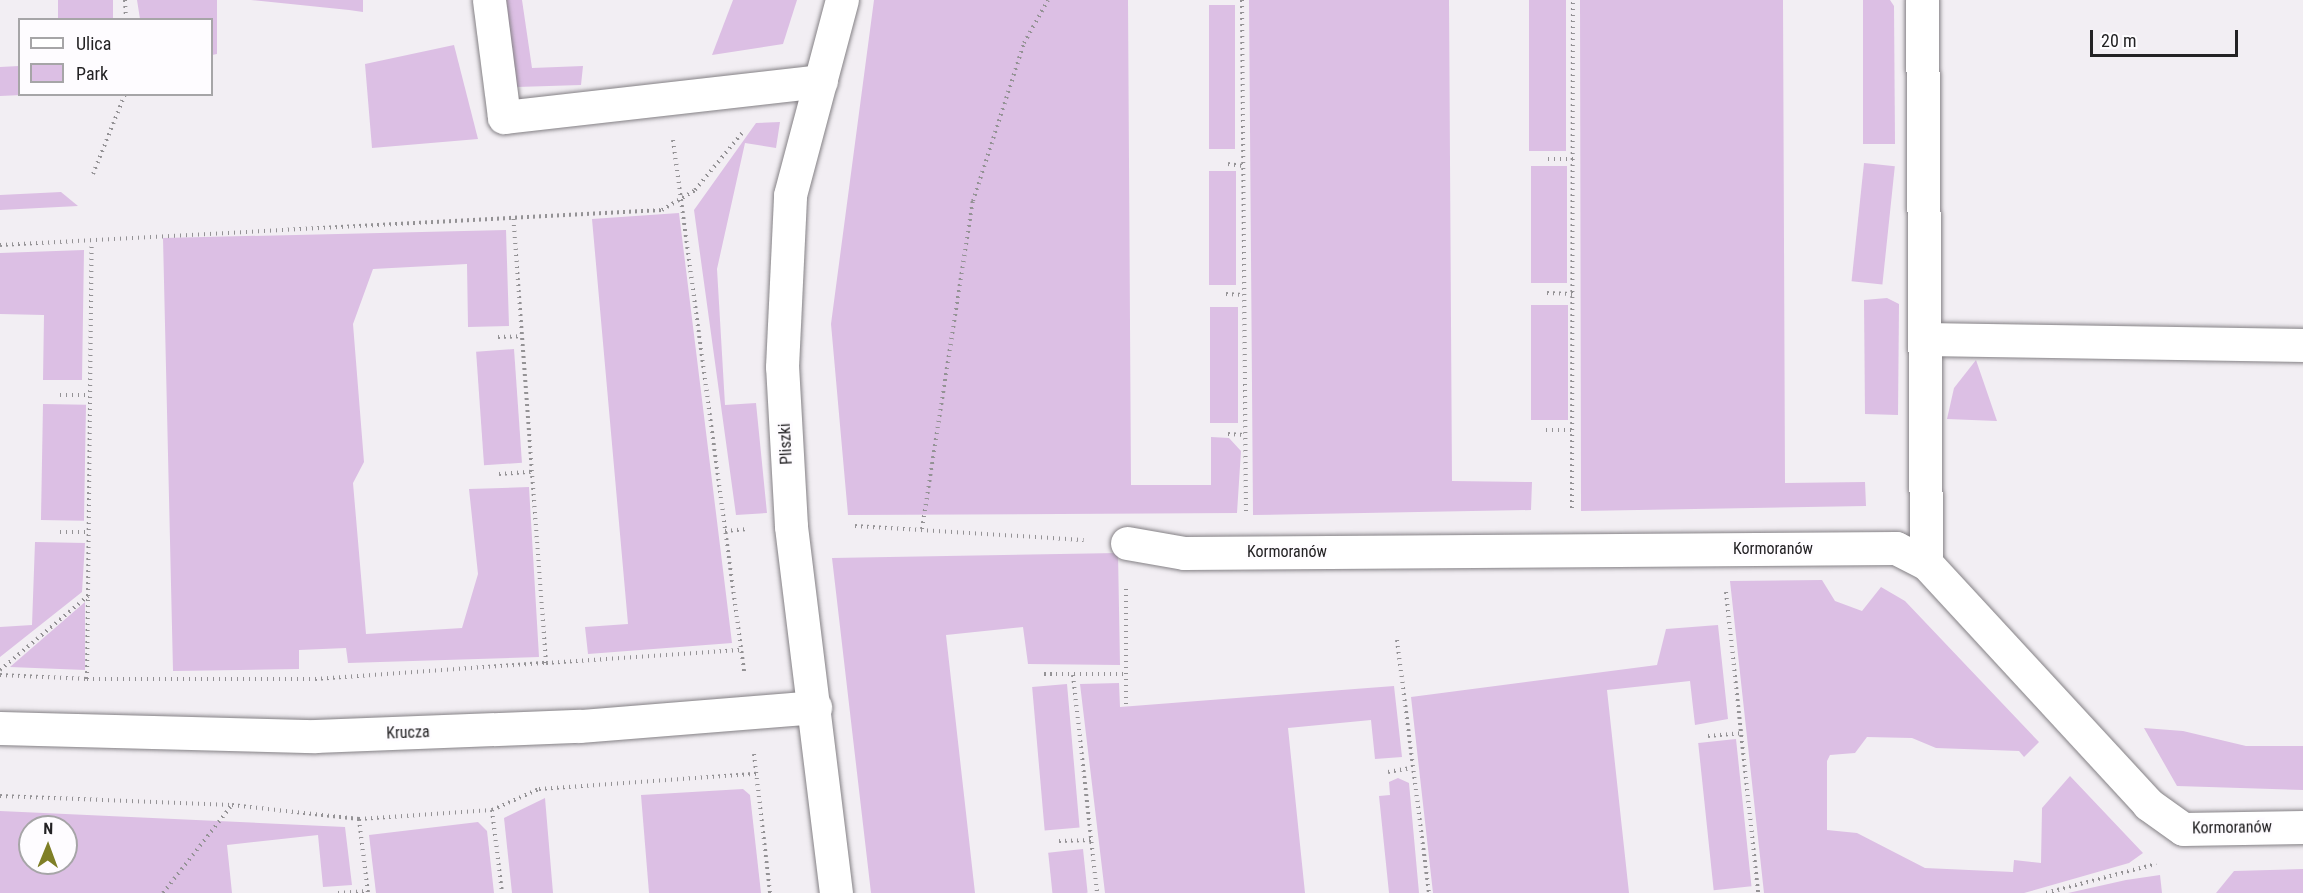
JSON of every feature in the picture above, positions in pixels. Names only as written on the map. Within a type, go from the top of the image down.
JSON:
[{"type":"street","points":[[489,0],[504,117],[660,97],[820,81]]},
{"type":"street","name":"Pliszki","points":[[836,893],[791,526],[782,366],[790,195],[842,0]]},
{"type":"street","points":[[1922,0],[1926,563]]},
{"type":"street","points":[[1925,339],[2303,345]]},
{"type":"street","name":"Kormoranów","points":[[1127,543],[1184,553],[1896,548],[1926,563],[2148,804],[2183,829],[2303,827]]},
{"type":"street","name":"Krucza","points":[[0,728],[315,736],[579,726],[815,707]]},
{"type":"path","points":[[125,0],[126,18]]},
{"type":"path","points":[[922,529],[973,201],[1024,44],[1048,0]]},
{"type":"path","points":[[1242,0],[1246,524]]},
{"type":"path","points":[[1572,521],[1573,0]]},
{"type":"path","points":[[93,174],[124,96]]},
{"type":"path","points":[[660,97],[669,113],[745,684]]},
{"type":"path","points":[[0,245],[92,242],[513,215],[534,220],[662,210],[695,190],[745,129]]},
{"type":"path","points":[[1548,159],[1573,159]]},
{"type":"path","points":[[1228,164],[1243,166]]},
{"type":"path","points":[[513,215],[546,663]]},
{"type":"path","points":[[87,679],[92,242]]},
{"type":"path","points":[[1547,293],[1573,294]]},
{"type":"path","points":[[1226,294],[1244,295]]},
{"type":"path","points":[[498,337],[522,336]]},
{"type":"path","points":[[60,395],[90,395]]},
{"type":"path","points":[[1546,430],[1572,430]]},
{"type":"path","points":[[1228,434],[1245,435]]},
{"type":"path","points":[[499,474],[531,471]]},
{"type":"path","points":[[855,526],[1127,543],[1124,674],[1126,704]]},
{"type":"path","points":[[725,531],[752,529]]},
{"type":"path","points":[[60,532],[88,532]]},
{"type":"path","points":[[1726,588],[1757,893]]},
{"type":"path","points":[[0,672],[88,596]]},
{"type":"path","points":[[1397,640],[1411,768],[1429,893]]},
{"type":"path","points":[[0,672],[87,679],[315,679],[741,650]]},
{"type":"path","points":[[1044,674],[1124,674]]},
{"type":"path","points":[[1073,675],[1097,893]]},
{"type":"path","points":[[1708,736],[1740,733]]},
{"type":"path","points":[[752,741],[770,893]]},
{"type":"path","points":[[1388,772],[1411,768]]},
{"type":"path","points":[[0,796],[232,805],[359,819],[492,810],[539,789],[756,774]]},
{"type":"path","points":[[163,893],[232,805]]},
{"type":"path","points":[[492,810],[502,893]]},
{"type":"path","points":[[338,893],[368,892],[359,819]]},
{"type":"path","points":[[1059,841],[1091,840]]},
{"type":"path","points":[[2046,893],[2156,864]]},
{"type":"green space","points":[[58,0],[113,0],[113,18],[58,18]]},
{"type":"green space","points":[[137,0],[217,0],[217,54],[213,55],[213,18],[140,18]]},
{"type":"green space","points":[[251,0],[363,0],[363,12],[349,10]]},
{"type":"green space","points":[[504,0],[522,0],[532,68],[583,66],[581,85],[517,87]]},
{"type":"green space","points":[[733,0],[797,0],[783,44],[712,55]]},
{"type":"green space","points":[[874,0],[1128,0],[1131,485],[1211,485],[1211,437],[1229,438],[1241,451],[1237,513],[848,515],[831,324]]},
{"type":"green space","points":[[1249,0],[1449,0],[1452,481],[1532,482],[1531,510],[1253,515]]},
{"type":"green space","points":[[1529,0],[1566,0],[1566,151],[1529,151]]},
{"type":"green space","points":[[1580,0],[1783,0],[1785,483],[1865,482],[1866,506],[1581,511]]},
{"type":"green space","points":[[1863,0],[1890,0],[1894,6],[1895,144],[1863,144]]},
{"type":"green space","points":[[1209,5],[1235,5],[1235,149],[1209,149]]},
{"type":"green space","points":[[454,45],[478,139],[372,148],[365,64]]},
{"type":"green space","points":[[18,66],[18,95],[0,96],[0,67]]},
{"type":"green space","points":[[780,122],[776,148],[745,143],[717,269],[725,405],[756,403],[767,513],[736,515],[694,210],[756,123]]},
{"type":"green space","points":[[1864,163],[1895,166],[1882,285],[1852,281]]},
{"type":"green space","points":[[1531,166],[1567,166],[1567,283],[1531,283]]},
{"type":"green space","points":[[1209,171],[1236,171],[1236,285],[1209,285]]},
{"type":"green space","points":[[61,192],[78,206],[0,210],[0,195]]},
{"type":"green space","points":[[679,213],[732,643],[588,654],[585,627],[628,624],[592,219]]},
{"type":"green space","points":[[506,230],[509,326],[468,327],[467,264],[373,269],[353,324],[364,462],[353,483],[366,634],[462,628],[478,574],[469,489],[529,487],[539,657],[348,663],[346,648],[299,650],[299,669],[173,671],[163,238]]},
{"type":"green space","points":[[84,250],[82,380],[43,380],[44,315],[0,314],[0,253]]},
{"type":"green space","points":[[1887,298],[1899,304],[1898,415],[1865,414],[1864,300]]},
{"type":"green space","points":[[1531,305],[1568,305],[1568,420],[1531,420]]},
{"type":"green space","points":[[1210,307],[1238,307],[1238,423],[1210,423]]},
{"type":"green space","points":[[514,349],[522,463],[484,465],[476,352]]},
{"type":"green space","points":[[1976,360],[1997,421],[1947,419],[1954,388]]},
{"type":"green space","points":[[43,404],[86,405],[84,521],[41,520]]},
{"type":"green space","points":[[35,542],[85,543],[82,592],[0,657],[0,627],[32,625]]},
{"type":"green space","points":[[1118,553],[1120,665],[1028,664],[1023,627],[946,635],[975,893],[871,893],[832,558]]},
{"type":"green space","points":[[1822,580],[1835,601],[1862,611],[1881,587],[1905,601],[2039,742],[2024,757],[2019,751],[1936,748],[1912,738],[1867,737],[1855,753],[1830,755],[1827,761],[1827,830],[1857,833],[1925,868],[2013,872],[2014,860],[2041,863],[2042,808],[2070,776],[2143,853],[2129,863],[2024,893],[1764,893],[1730,581]]},
{"type":"green space","points":[[85,602],[85,670],[10,667]]},
{"type":"green space","points":[[1718,625],[1728,719],[1695,725],[1690,681],[1607,690],[1629,893],[1433,893],[1411,697],[1657,665],[1666,629]]},
{"type":"green space","points":[[1119,683],[1120,707],[1394,686],[1402,757],[1375,759],[1371,720],[1288,728],[1305,893],[1105,893],[1080,684]]},
{"type":"green space","points":[[1067,684],[1080,827],[1045,831],[1032,687]]},
{"type":"green space","points":[[2144,728],[2183,731],[2246,746],[2303,746],[2303,790],[2177,786]]},
{"type":"green space","points":[[1736,739],[1751,886],[1714,890],[1698,743]]},
{"type":"green space","points":[[1398,778],[1409,783],[1419,893],[1389,893],[1379,796],[1390,795],[1389,782]]},
{"type":"green space","points":[[743,789],[750,795],[761,893],[649,893],[641,795]]},
{"type":"green space","points":[[545,798],[553,893],[512,893],[504,818]]},
{"type":"green space","points":[[0,811],[345,827],[352,885],[323,887],[318,835],[227,845],[232,893],[0,893]]},
{"type":"green space","points":[[478,822],[487,831],[494,893],[376,893],[369,835]]},
{"type":"green space","points":[[1083,849],[1088,893],[1052,893],[1048,853]]},
{"type":"green space","points":[[2303,869],[2303,893],[2216,893],[2234,871]]},
{"type":"green space","points":[[2160,875],[2162,893],[2068,893],[2126,880]]}]
